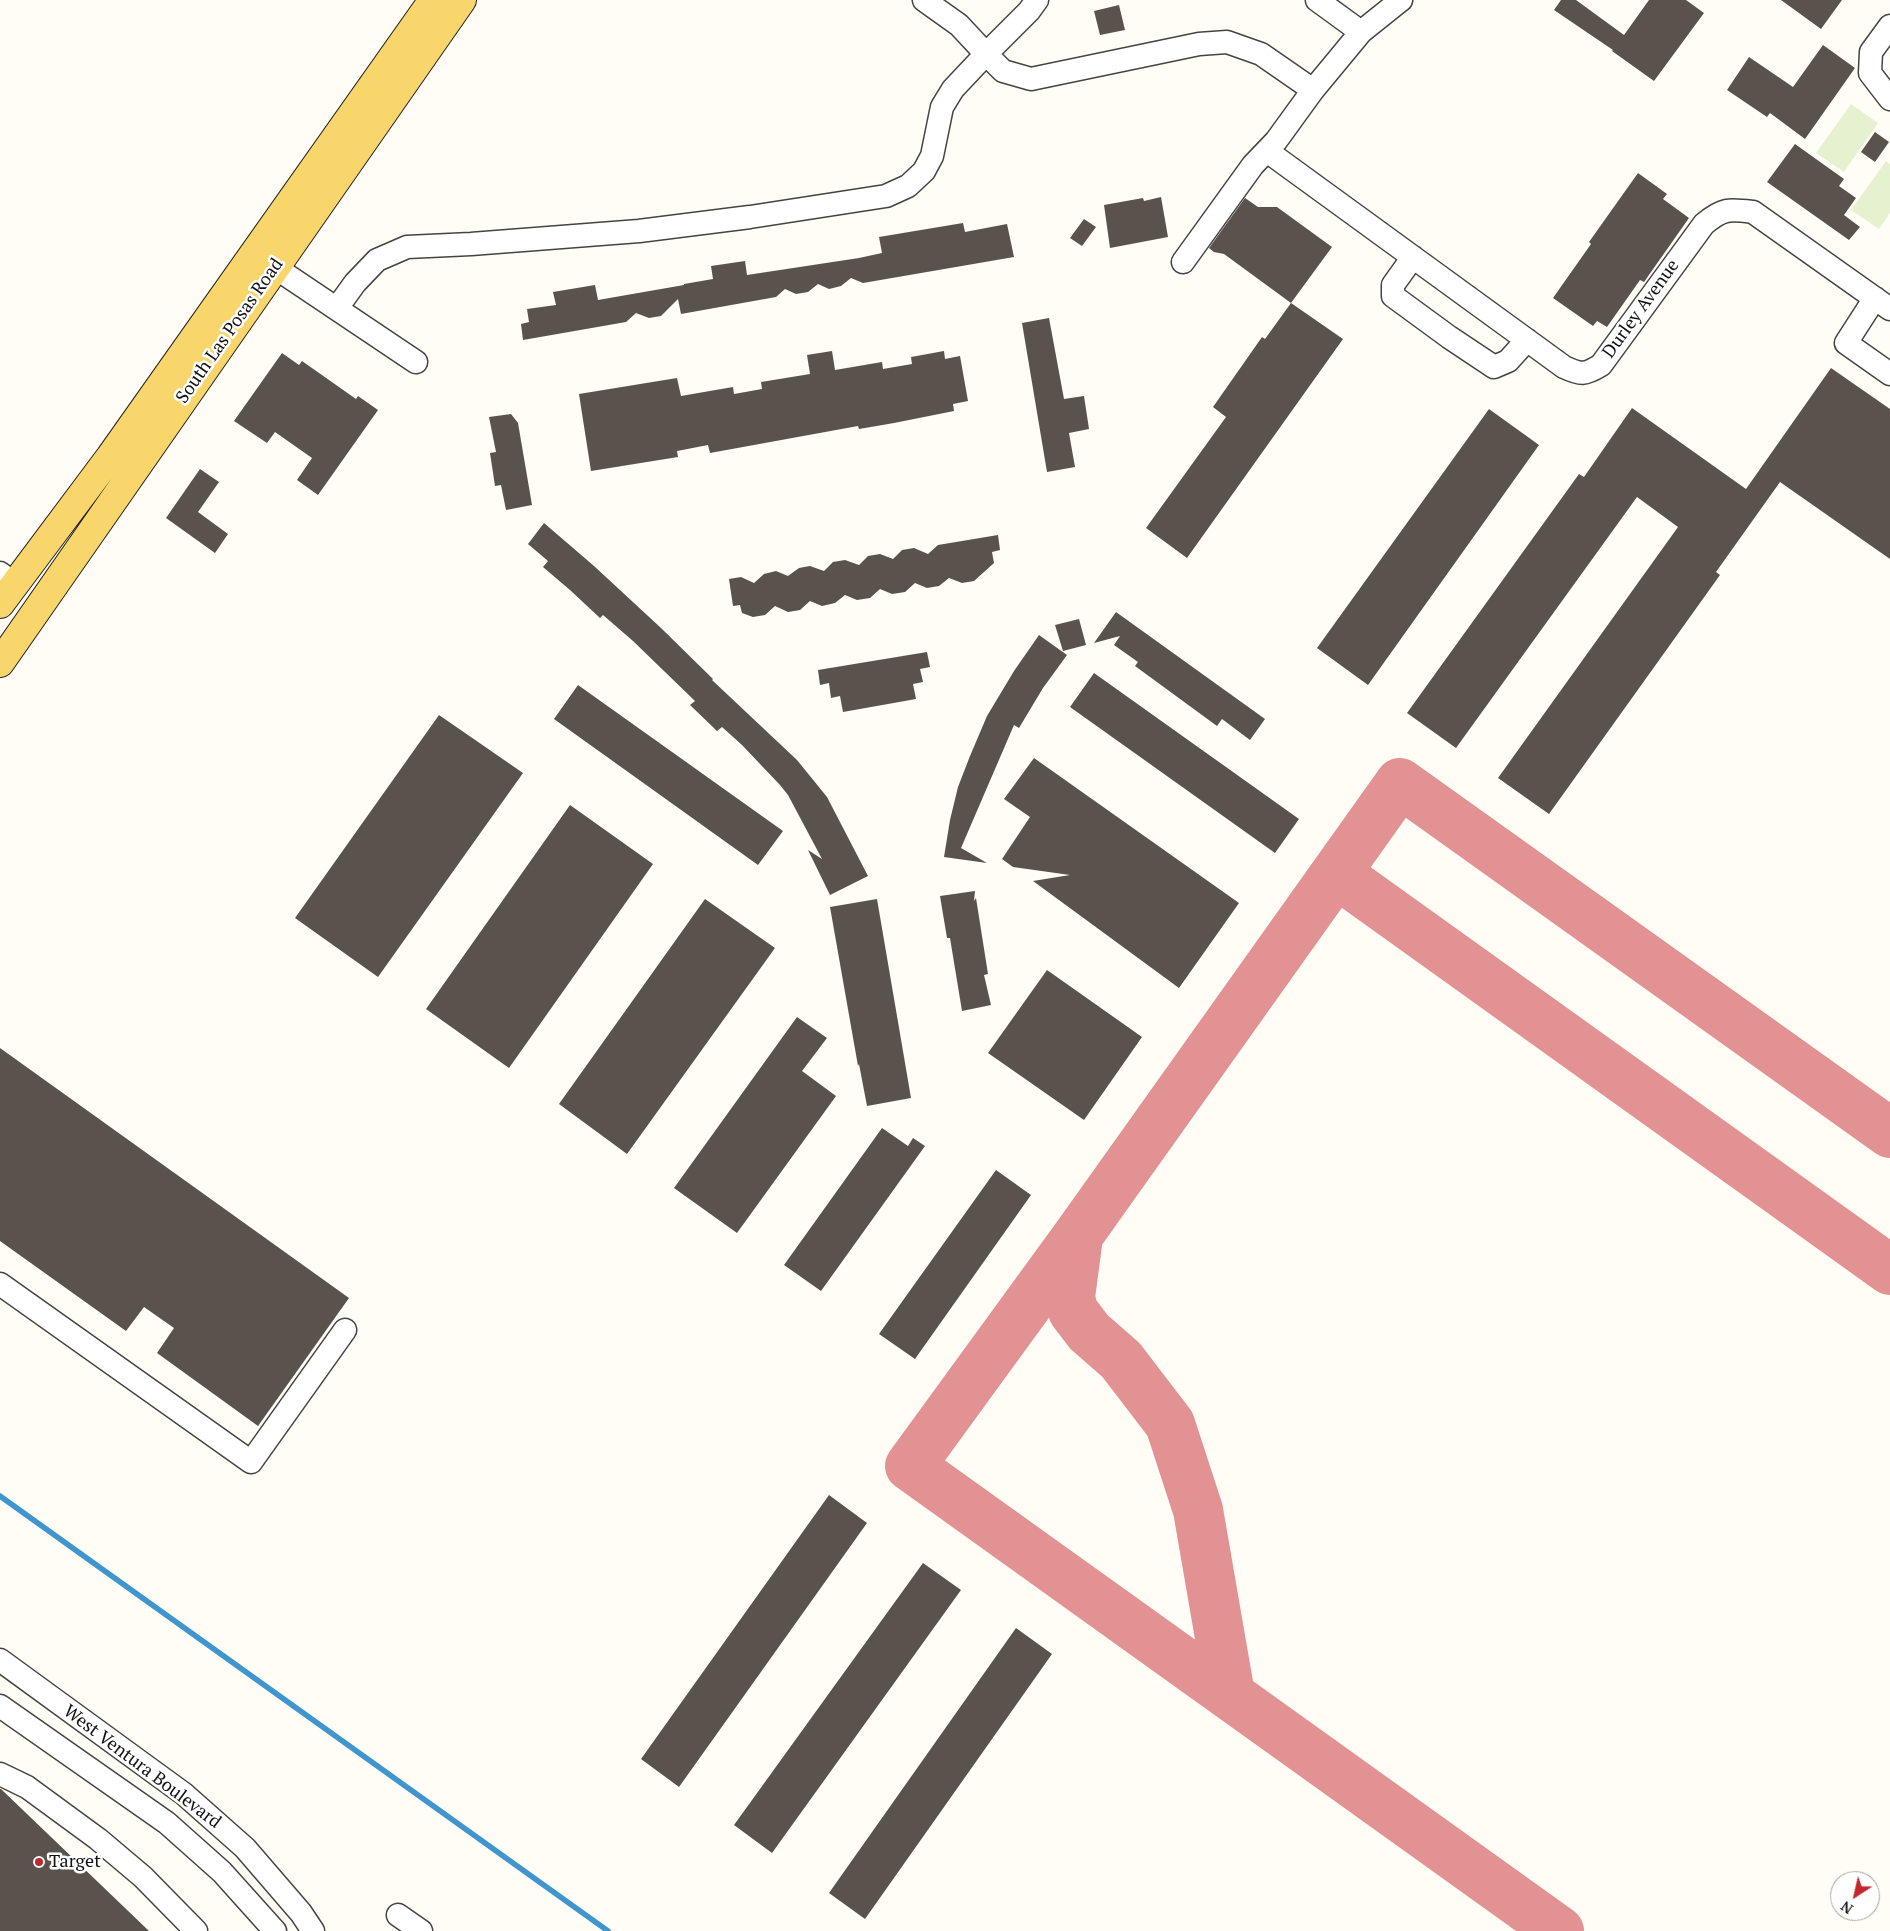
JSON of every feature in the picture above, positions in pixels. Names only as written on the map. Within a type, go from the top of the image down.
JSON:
[{"type":"main road","name":"South Las Posas Road","points":[[0,663],[433,0]]},
{"type":"main road","name":"South Las Posas Road","points":[[5,587],[110,457],[264,260],[462,0]]},
{"type":"street","points":[[924,0],[959,25],[1004,71],[1031,79],[1199,44],[1227,42],[1261,54],[1313,90]]},
{"type":"street","points":[[337,308],[355,283],[377,260],[407,247],[639,231],[750,217],[886,196],[908,186],[924,171],[932,156],[942,107],[953,89],[1029,11],[1036,0]]},
{"type":"street","points":[[1317,0],[1360,32]]},
{"type":"street","points":[[1183,262],[1253,165],[1267,151],[1360,32],[1395,1]]},
{"type":"street","points":[[1890,26],[1872,52],[1870,74],[1890,99]]},
{"type":"street","name":"Durley Avenue","points":[[1267,151],[1564,367],[1578,374],[1590,372],[1601,365],[1704,224],[1716,214],[1733,209],[1753,212],[1883,304]]},
{"type":"street","points":[[1413,257],[1393,285],[1394,296],[1449,337],[1494,367],[1508,361],[1527,340]]},
{"type":"street","points":[[264,260],[416,362]]},
{"type":"street","points":[[1883,304],[1846,343],[1890,374]]},
{"type":"street","points":[[0,1284],[251,1462],[344,1330]]},
{"type":"street","name":"West Ventura Boulevard","points":[[0,1661],[184,1794],[245,1848],[313,1931]]},
{"type":"street","name":"West Ventura Boulevard","points":[[0,1706],[167,1823],[222,1872],[275,1931]]},
{"type":"street","points":[[0,1774],[27,1787],[98,1839],[143,1877],[196,1931]]},
{"type":"street","points":[[398,1914],[421,1931]]},
{"type":"green space","points":[[1851,104],[1878,123],[1844,172],[1816,153]]},
{"type":"green space","points":[[1886,161],[1890,164],[1890,213],[1879,229],[1851,210]]},
{"type":"building","points":[[1561,0],[1576,0],[1624,35],[1649,0],[1686,0],[1704,13],[1654,81],[1613,50],[1554,10]]},
{"type":"building","points":[[1781,0],[1842,0],[1821,29]]},
{"type":"building","points":[[1119,5],[1125,30],[1100,35],[1094,11]]},
{"type":"building","points":[[1823,45],[1855,68],[1805,139],[1770,113],[1767,117],[1727,90],[1749,57],[1793,87]]},
{"type":"building","points":[[1875,132],[1889,142],[1875,162],[1861,152]]},
{"type":"building","points":[[1795,144],[1844,179],[1839,186],[1856,198],[1844,215],[1860,227],[1849,240],[1767,182]]},
{"type":"building","points":[[1638,173],[1667,194],[1663,199],[1689,218],[1644,282],[1640,280],[1607,327],[1597,321],[1593,326],[1553,298],[1591,244],[1589,242]]},
{"type":"building","points":[[1161,197],[1168,237],[1110,248],[1104,205],[1143,198],[1144,201]]},
{"type":"building","points":[[1245,198],[1258,207],[1277,207],[1332,247],[1291,303],[1224,254],[1214,252],[1209,248]]},
{"type":"building","points":[[1084,219],[1096,227],[1082,246],[1070,238]]},
{"type":"building","points":[[963,223],[965,232],[1007,224],[1014,257],[863,283],[851,278],[841,286],[829,289],[818,284],[808,292],[796,294],[785,289],[776,297],[681,314],[678,299],[661,316],[649,318],[636,313],[626,322],[523,340],[521,324],[529,322],[527,309],[556,305],[553,292],[595,285],[598,300],[713,279],[711,266],[745,261],[747,275],[859,258],[882,253],[879,237]]},
{"type":"building","points":[[1291,303],[1343,339],[1187,558],[1146,528],[1226,417],[1213,407],[1262,337],[1265,339]]},
{"type":"building","points":[[1049,318],[1064,399],[1084,396],[1089,429],[1069,433],[1075,467],[1047,472],[1022,323]]},
{"type":"building","points":[[832,351],[835,370],[882,362],[883,369],[912,364],[911,357],[944,351],[945,359],[960,356],[968,401],[953,404],[954,411],[894,423],[859,429],[858,426],[710,453],[708,445],[677,451],[678,457],[591,471],[579,394],[677,378],[681,396],[733,387],[734,394],[762,389],[761,382],[810,374],[807,355]]},
{"type":"building","points":[[282,353],[299,365],[302,361],[356,399],[358,396],[378,410],[318,495],[297,480],[312,458],[275,432],[267,443],[234,421]]},
{"type":"building","points":[[1831,368],[1890,409],[1890,559],[1780,482],[1716,572],[1720,575],[1549,814],[1498,778],[1678,527],[1637,497],[1456,748],[1407,713],[1579,474],[1584,477],[1632,408],[1746,489]]},
{"type":"building","points":[[1489,409],[1539,445],[1368,685],[1317,648]]},
{"type":"building","points":[[511,414],[518,423],[532,505],[506,510],[501,485],[495,486],[490,453],[496,452],[489,417]]},
{"type":"building","points":[[200,469],[219,482],[198,512],[228,534],[215,553],[166,518]]},
{"type":"building","points":[[544,523],[661,628],[712,680],[797,760],[827,797],[868,876],[830,895],[808,850],[822,859],[788,795],[742,745],[722,727],[717,731],[690,705],[695,701],[633,641],[603,615],[600,618],[543,567],[548,561],[528,544]]},
{"type":"building","points":[[998,535],[1000,550],[992,552],[994,563],[974,581],[962,583],[949,578],[939,586],[927,588],[915,583],[905,592],[892,594],[880,589],[870,598],[857,600],[845,595],[835,603],[822,606],[810,601],[800,610],[788,612],[775,606],[765,615],[753,617],[742,613],[740,605],[733,606],[729,579],[741,577],[754,583],[764,574],[776,571],[788,576],[799,568],[810,566],[824,571],[833,562],[845,560],[859,565],[868,556],[880,554],[893,559],[902,550],[914,548],[928,554],[938,545]]},
{"type":"building","points":[[1116,612],[1265,719],[1250,740],[1222,719],[1217,726],[1135,666],[1138,662],[1114,645],[1120,636],[1094,643]]},
{"type":"building","points":[[1079,619],[1086,645],[1063,651],[1055,625]]},
{"type":"building","points":[[1039,635],[1067,655],[1043,688],[1019,728],[1014,725],[961,848],[987,863],[944,857],[958,787],[987,716],[1014,671]]},
{"type":"building","points":[[927,652],[930,667],[920,669],[923,682],[913,684],[916,699],[843,712],[840,696],[831,698],[829,683],[820,685],[818,670]]},
{"type":"building","points":[[1094,673],[1299,819],[1275,853],[1070,707]]},
{"type":"building","points":[[578,685],[783,831],[758,865],[554,719]]},
{"type":"building","points":[[439,715],[523,773],[378,977],[295,918]]},
{"type":"building","points":[[1034,758],[1239,903],[1179,988],[1033,881],[1070,875],[1013,867],[1002,859],[1030,817],[1004,799]]},
{"type":"building","points":[[570,805],[653,864],[509,1068],[426,1009]]},
{"type":"building","points":[[975,891],[974,901],[976,898],[988,974],[984,975],[991,1005],[962,1011],[950,938],[947,938],[940,896]]},
{"type":"building","points":[[705,899],[775,948],[627,1154],[559,1104]]},
{"type":"building","points":[[877,899],[911,1098],[867,1106],[859,1064],[858,1066],[830,907]]},
{"type":"building","points":[[1047,970],[1142,1037],[1084,1120],[988,1053]]},
{"type":"building","points":[[797,1017],[827,1038],[802,1071],[836,1096],[737,1233],[674,1188]]},
{"type":"building","points":[[0,1048],[349,1298],[258,1426],[157,1353],[174,1328],[144,1307],[126,1331],[0,1241]]},
{"type":"building","points":[[882,1128],[908,1146],[913,1138],[925,1146],[821,1291],[784,1265]]},
{"type":"building","points":[[996,1170],[1031,1195],[915,1359],[879,1334]]},
{"type":"building","points":[[829,1495],[867,1523],[679,1787],[641,1759]]},
{"type":"building","points":[[923,1563],[961,1590],[772,1853],[734,1825]]},
{"type":"building","points":[[1016,1628],[1052,1654],[865,1919],[829,1893]]},
{"type":"building","name":"Target","points":[[1,1789],[149,1931],[0,1931]]},
{"type":"waterway","points":[[0,1496],[608,1931]]},
{"type":"taxiway","points":[[1559,1931],[910,1466],[1079,1234],[1400,783],[1890,1133]]},
{"type":"taxiway","points":[[1336,873],[1890,1270]]},
{"type":"taxiway","points":[[1078,1237],[1070,1297],[1073,1311],[1089,1332],[1121,1360],[1170,1424],[1198,1510],[1230,1695]]},
{"type":"place","name":"Target","points":[[39,1862]]}]
